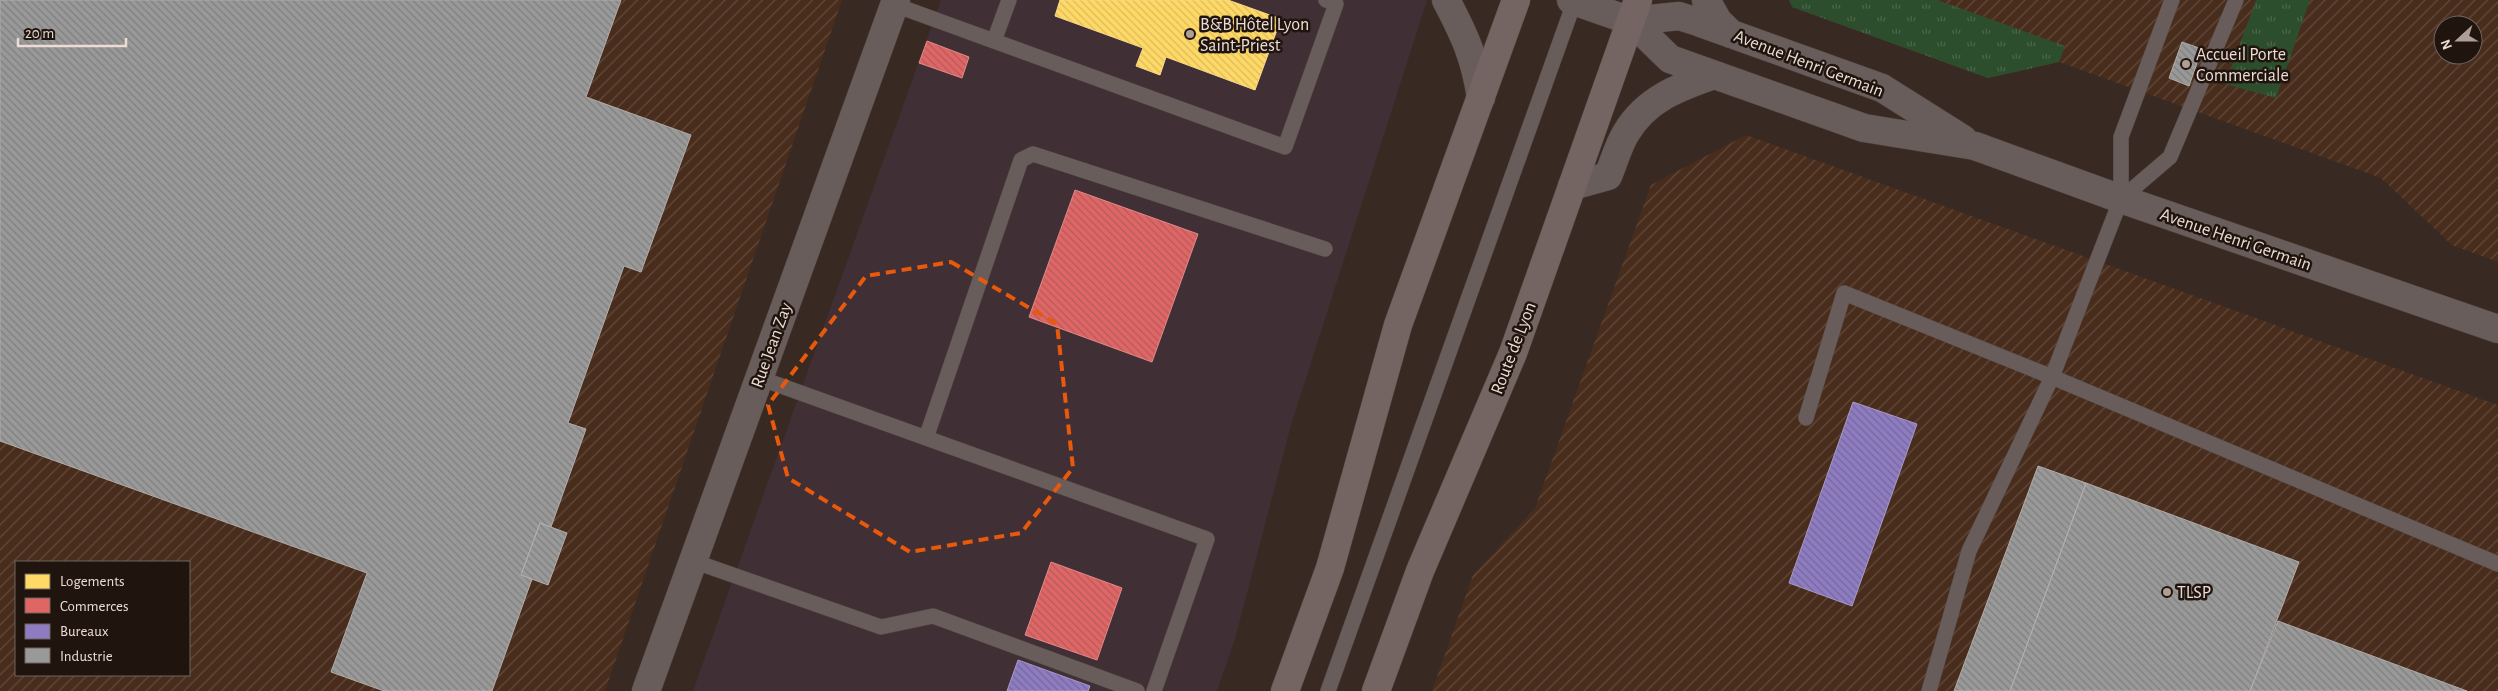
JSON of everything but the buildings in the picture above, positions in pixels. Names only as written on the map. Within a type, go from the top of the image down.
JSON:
[{"type":"main road","points":[[1286,691],[1330,568],[1398,325],[1516,0]]},
{"type":"main road","name":"Route de Lyon","points":[[1376,691],[1420,571],[1513,353],[1635,11]]},
{"type":"street","points":[[1446,0],[1464,34],[1476,66],[1480,98]]},
{"type":"street","name":"Avenue Henri Germain","points":[[1573,0],[1635,11],[1679,16],[1882,88],[1975,146]]},
{"type":"street","points":[[1706,0],[1718,21],[1731,34]]},
{"type":"street","name":"Rue Jean Zay","points":[[650,690],[693,561],[895,2]]},
{"type":"street","name":"Avenue Henri Germain","points":[[1635,11],[1670,59],[1864,128],[1975,146],[2121,199],[2498,329]]},
{"type":"street","points":[[1572,186],[1608,176],[1626,133],[1645,108],[1676,88],[1714,75]]},
{"type":"lane","points":[[994,41],[1009,0]]},
{"type":"lane","points":[[895,2],[994,41],[1285,147],[1336,4],[1326,0]]},
{"type":"lane","points":[[1328,691],[1573,0]]},
{"type":"lane","points":[[1929,691],[1969,551],[2052,378],[2121,199],[2121,137],[2172,0]]},
{"type":"lane","points":[[2121,199],[2170,157],[2236,0]]},
{"type":"lane","points":[[926,438],[1021,160],[1033,154],[1325,249]]},
{"type":"lane","points":[[1806,418],[1844,293],[2498,564]]},
{"type":"lane","points":[[759,378],[1207,539],[1154,691]]},
{"type":"lane","points":[[693,561],[881,627],[933,616],[1137,691]]},
{"type":"highlighted area","points":[[951,262],[1057,324],[1073,468],[1021,533],[910,552],[788,478],[768,405],[866,276]]},
{"type":"shaded area","points":[[0,0],[842,0],[605,691],[0,691]]},
{"type":"shaded area","points":[[941,0],[1427,0],[1291,425],[1235,639],[1217,691],[693,691]]},
{"type":"shaded area","points":[[1789,0],[2498,0],[2498,262],[2452,245],[2381,178],[2059,62],[1988,78],[1792,7]]},
{"type":"shaded area","points":[[1746,135],[2498,405],[2498,691],[1432,691],[1473,575],[1535,508],[1651,185]]},
{"type":"green space","points":[[1789,0],[1937,0],[2065,46],[2059,62],[1988,78],[1792,7]]},
{"type":"green space","points":[[2256,0],[2310,0],[2276,98],[2225,84]]},
{"type":"place","name":"B&B Hôtel Lyon Saint-Priest","points":[[1190,34]]},
{"type":"place","name":"Accueil Porte Commerciale","points":[[2186,64]]},
{"type":"place","name":"TLSP","points":[[2167,592]]}]
